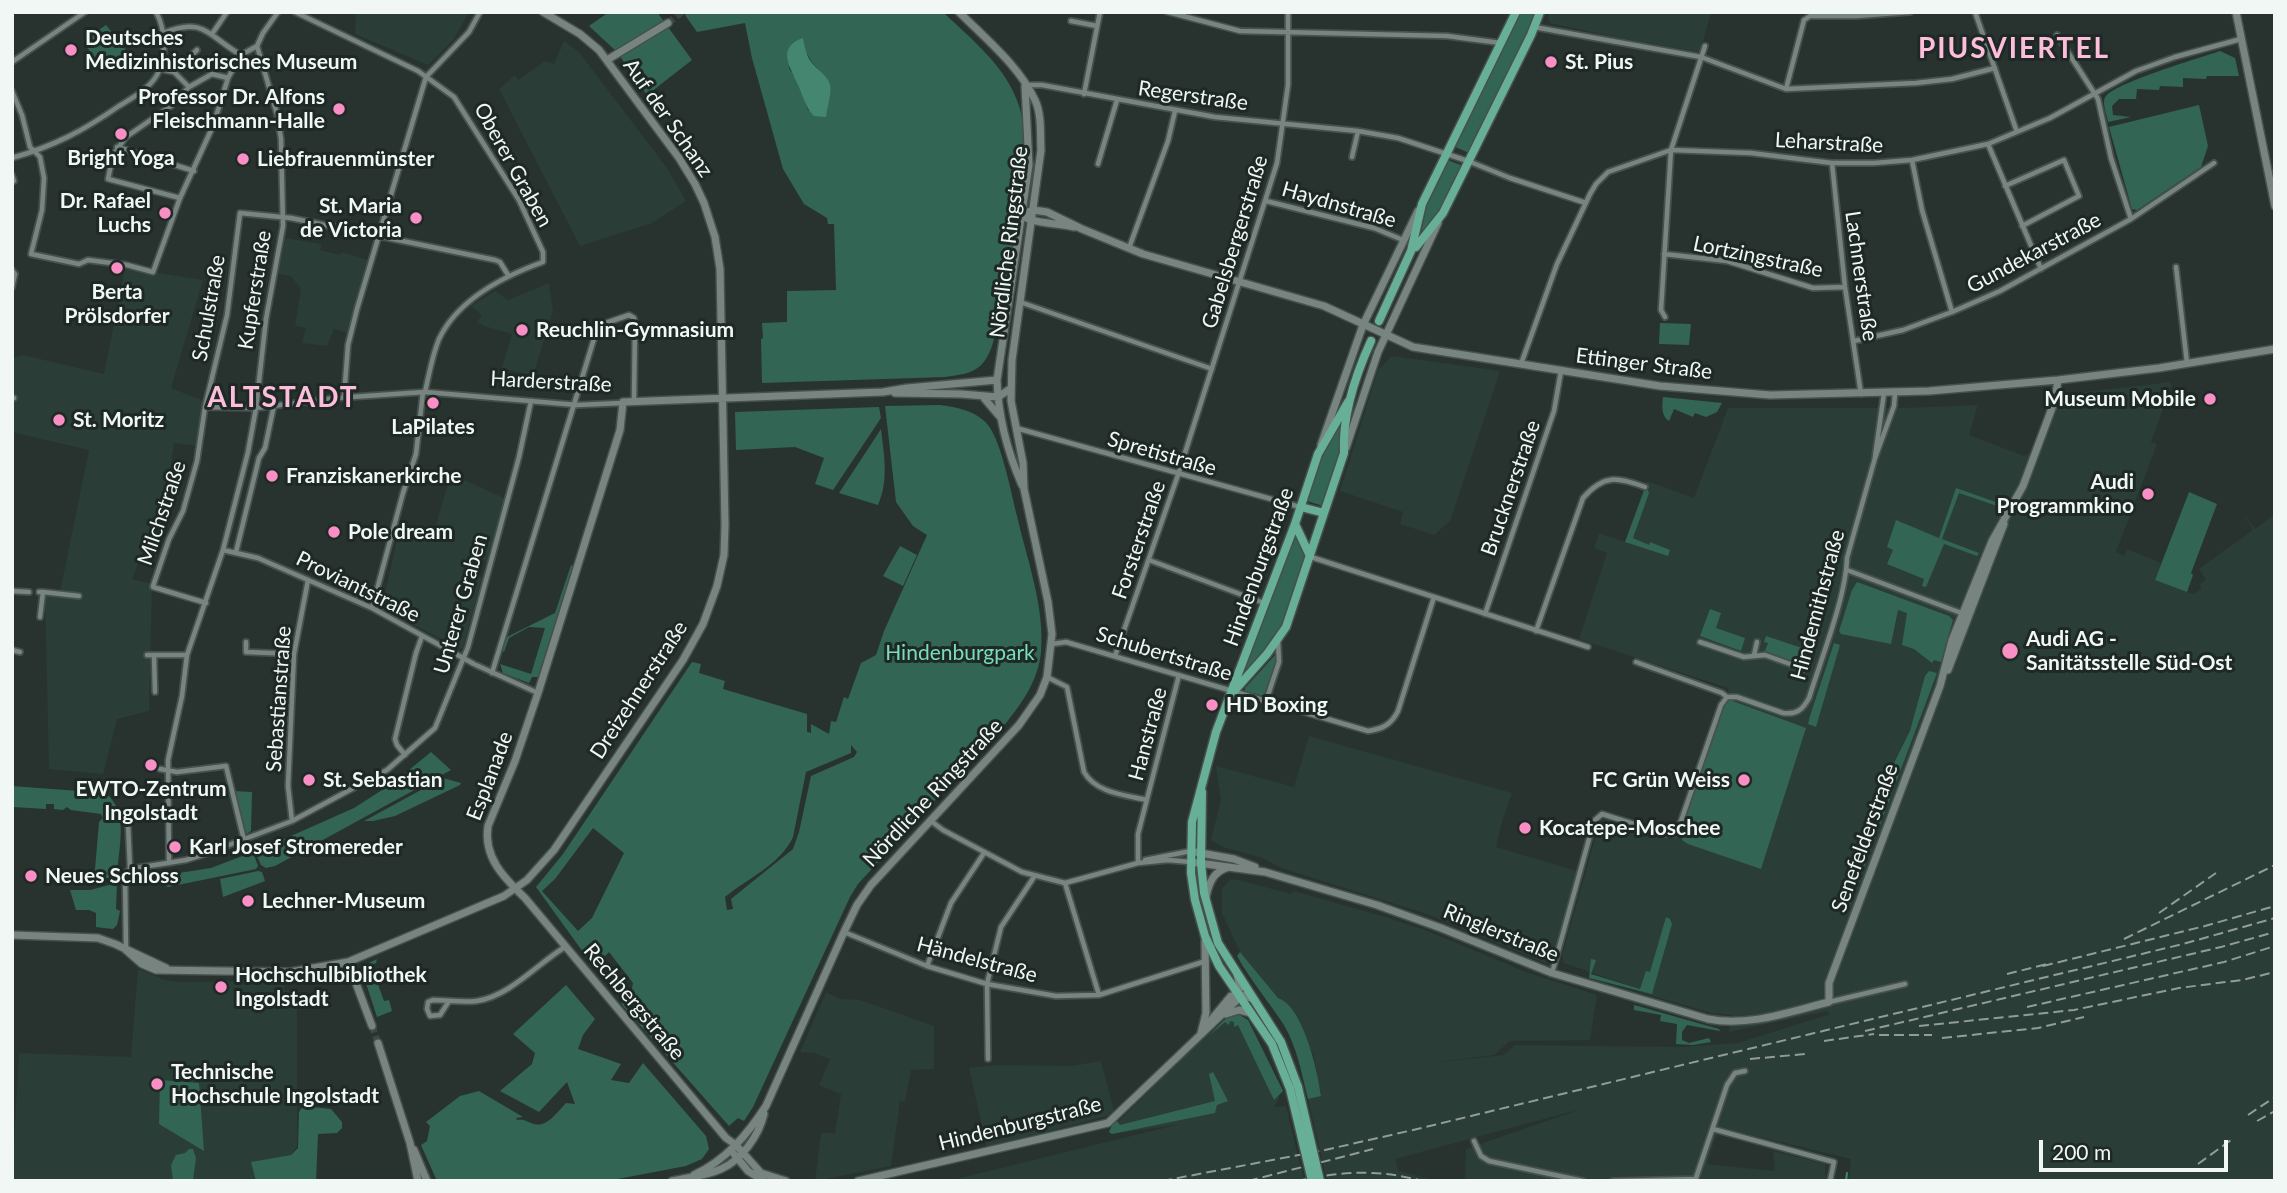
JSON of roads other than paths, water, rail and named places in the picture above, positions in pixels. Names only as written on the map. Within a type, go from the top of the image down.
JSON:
[{"type":"main road","points":[[1406,265],[1416,236],[1422,204],[1516,12]]},
{"type":"main road","points":[[1379,321],[1420,241],[1443,213],[1540,12]]},
{"type":"main road","name":"Hindenburgstraße","points":[[1294,1088],[1276,1051],[1219,966],[1205,936],[1186,861],[1191,851],[1192,822],[1216,732],[1295,524],[1318,454],[1348,402],[1371,341]]},
{"type":"main road","name":"Hindenburgstraße","points":[[1233,692],[1278,641],[1292,614],[1344,453],[1348,402]]},
{"type":"main road","points":[[1301,507],[1324,513]]},
{"type":"main road","points":[[1295,524],[1310,556]]},
{"type":"main road","name":"Hindenburgstraße","points":[[1202,789],[1201,863],[1205,901],[1219,943],[1286,1050],[1294,1088]]},
{"type":"main road","points":[[1294,1088],[1312,1181]]},
{"type":"main road","points":[[1294,1088],[1320,1181]]},
{"type":"street","points":[[12,62],[85,12]]},
{"type":"street","points":[[212,34],[227,12]]},
{"type":"street","points":[[12,92],[22,115],[30,147],[40,156],[44,188],[39,223],[30,254],[79,264],[88,260],[153,272],[180,198],[213,126],[228,78],[241,55],[257,46],[262,33],[278,12]]},
{"type":"street","name":"Oberer Graben","points":[[295,12],[418,71],[454,97],[463,108],[519,200],[543,253],[543,262],[508,275]]},
{"type":"street","points":[[344,397],[348,345],[426,77],[469,32],[480,12]]},
{"type":"street","name":"Auf der Schanz","points":[[543,12],[587,38],[607,60],[679,158],[704,203],[715,237],[720,269],[722,399]]},
{"type":"street","name":"Nördliche Ringstraße","points":[[739,1155],[758,1133],[766,1106],[857,905],[871,884],[1019,725],[1040,695],[1047,677],[1052,645],[1048,602],[1024,489],[1023,463],[1010,389],[1041,150],[1040,131],[1035,100],[1025,85],[1002,55],[959,12]]},
{"type":"street","points":[[1084,94],[1100,12]]},
{"type":"street","points":[[1168,12],[1240,31],[1447,36],[1502,43]]},
{"type":"street","name":"Gabelsbergerstraße","points":[[1178,475],[1277,163],[1288,85],[1288,12]]},
{"type":"street","points":[[1786,89],[1804,20],[1810,16],[1910,12]]},
{"type":"street","points":[[1975,12],[2017,132]]},
{"type":"street","points":[[2236,12],[2275,206]]},
{"type":"street","points":[[12,158],[60,142],[146,88],[160,69],[164,47],[159,14]]},
{"type":"street","points":[[1071,21],[1097,26]]},
{"type":"street","points":[[607,60],[666,22]]},
{"type":"street","points":[[163,33],[182,26],[204,29],[241,55]]},
{"type":"street","points":[[1534,27],[1701,57],[1786,89],[1916,83],[1952,79],[1995,68]]},
{"type":"street","points":[[2057,35],[2098,99],[2111,158],[2131,219]]},
{"type":"street","name":"Leharstraße","points":[[1521,365],[1556,264],[1596,184],[1608,172],[1671,150],[1714,150],[1832,163],[1912,160],[1988,144],[2050,118],[2136,71],[2241,39]]},
{"type":"street","name":"Kupferstraße","points":[[169,863],[168,770],[187,655],[206,603],[235,506],[256,408],[260,354],[282,219],[281,139],[277,114],[257,46]]},
{"type":"street","points":[[1665,317],[1661,310],[1671,150],[1705,46]]},
{"type":"street","points":[[174,72],[197,50]]},
{"type":"street","points":[[160,69],[174,72],[189,87]]},
{"type":"street","points":[[180,198],[108,179],[113,155],[126,137],[171,106],[189,87],[212,74],[228,78]]},
{"type":"street","name":"Nördliche Ringstraße","points":[[1024,489],[1014,467],[998,397],[997,380],[1029,152],[1025,85]]},
{"type":"street","name":"Regerstraße","points":[[1025,85],[1042,85],[1175,111],[1358,131],[1398,138],[1586,203]]},
{"type":"street","points":[[1098,163],[1116,100]]},
{"type":"street","points":[[1129,248],[1168,141],[1175,111]]},
{"type":"street","points":[[1352,157],[1358,131]]},
{"type":"street","points":[[1988,144],[2041,269]]},
{"type":"street","points":[[117,147],[194,171]]},
{"type":"street","points":[[1912,160],[1922,210],[1952,312]]},
{"type":"street","points":[[2005,186],[2064,160],[2079,196],[2022,226]]},
{"type":"street","name":"Lachnerstraße","points":[[1832,163],[1845,287],[1861,394]]},
{"type":"street","name":"Gundekarstraße","points":[[1854,341],[1895,332],[1952,312],[2000,291],[2131,219],[2214,163]]},
{"type":"street","name":"Haydnstraße","points":[[1266,201],[1374,228],[1404,240]]},
{"type":"street","name":"Hindenburgstraße","points":[[1318,454],[1363,325],[1422,204]]},
{"type":"street","points":[[1021,215],[1033,210]]},
{"type":"street","name":"Ettinger Straße","points":[[1033,210],[1047,212],[1129,248],[1336,311],[1385,336],[1422,349],[1660,386],[1779,395],[1895,393],[2058,380],[2188,364],[2275,349]]},
{"type":"street","name":"Schulstraße","points":[[205,407],[227,315],[240,213],[282,219]]},
{"type":"street","name":"Hindenburgstraße","points":[[1344,453],[1385,336],[1443,213]]},
{"type":"street","points":[[1021,215],[1032,221],[1082,229]]},
{"type":"street","points":[[282,219],[291,218],[495,260],[500,262],[508,275],[464,307],[444,330],[436,348],[424,392],[416,454],[372,608]]},
{"type":"street","name":"Lortzingstraße","points":[[1664,254],[1727,261],[1813,288],[1845,287]]},
{"type":"street","points":[[2176,267],[2188,364]]},
{"type":"street","points":[[12,287],[13,270]]},
{"type":"street","points":[[1020,302],[1212,369]]},
{"type":"street","points":[[492,673],[600,325],[629,315],[634,318],[635,324],[634,401]]},
{"type":"street","name":"Brucknerstraße","points":[[1485,614],[1554,411],[1561,371]]},
{"type":"street","points":[[997,380],[1010,389],[998,397]]},
{"type":"street","name":"Harderstraße","points":[[888,392],[997,380]]},
{"type":"street","name":"Senefelderstraße","points":[[1829,1002],[1829,983],[1966,615],[2009,512],[2023,486],[2050,413],[2058,380]]},
{"type":"street","name":"Harderstraße","points":[[205,407],[256,408],[344,397],[424,392],[574,404],[888,392],[998,397]]},
{"type":"street","name":"Hindemithstraße","points":[[1875,458],[1884,393]]},
{"type":"street","name":"Hindemithstraße","points":[[1636,662],[1727,696],[1783,713],[1799,711],[1804,707],[1847,570],[1847,555],[1875,458],[1894,406],[1895,393]]},
{"type":"street","points":[[984,398],[1003,420]]},
{"type":"street","name":"Dreizehnerstraße","points":[[515,888],[527,880],[554,850],[683,660],[703,624],[717,586],[724,555],[722,399]]},
{"type":"street","name":"Unterer Graben","points":[[130,869],[205,854],[292,821],[387,770],[427,736],[440,719],[464,658],[519,457],[531,401]]},
{"type":"street","name":"Esplanade","points":[[515,888],[491,858],[486,835],[538,693],[620,430],[623,402]]},
{"type":"street","points":[[236,552],[274,405]]},
{"type":"street","name":"Milchstraße","points":[[205,407],[197,461],[183,511],[167,538],[152,586],[206,603]]},
{"type":"street","name":"Spretistraße","points":[[1016,428],[1301,507]]},
{"type":"street","name":"Forsterstraße","points":[[1115,656],[1178,475]]},
{"type":"street","points":[[1536,631],[1583,498],[1594,485],[1607,480],[1623,479],[1645,487]]},
{"type":"street","points":[[235,506],[247,510]]},
{"type":"street","name":"Proviantstraße","points":[[223,550],[258,558],[372,608],[475,665],[538,693]]},
{"type":"street","points":[[1310,556],[1588,647]]},
{"type":"street","points":[[1149,560],[1264,603]]},
{"type":"street","points":[[1847,570],[1966,615]]},
{"type":"street","name":"Sebastianstraße","points":[[292,821],[288,786],[294,654],[308,580]]},
{"type":"street","points":[[12,591],[29,592]]},
{"type":"street","points":[[40,617],[41,592],[79,596]]},
{"type":"street","name":"Schubertstraße","points":[[1052,645],[1066,642],[1368,731],[1378,730],[1391,723],[1398,711],[1434,597]]},
{"type":"street","points":[[405,755],[396,739],[422,636]]},
{"type":"street","points":[[1266,701],[1279,662],[1278,641]]},
{"type":"street","points":[[246,642],[246,652],[294,654]]},
{"type":"street","points":[[1700,642],[1744,657],[1765,655],[1804,669]]},
{"type":"street","points":[[1754,655],[1757,642]]},
{"type":"street","points":[[12,650],[20,652]]},
{"type":"street","points":[[147,655],[187,655]]},
{"type":"street","points":[[154,655],[155,692]]},
{"type":"street","name":"Hanstraße","points":[[1138,863],[1138,834],[1179,675]]},
{"type":"street","name":"Hanstraße","points":[[1047,677],[1066,687],[1084,772],[1088,779],[1108,790],[1147,800]]},
{"type":"street","points":[[1552,973],[1594,821],[1602,814],[1666,834],[1675,834],[1721,705],[1727,696]]},
{"type":"street","points":[[160,769],[177,772],[226,766],[244,840]]},
{"type":"street","name":"Ringlerstraße","points":[[930,820],[984,853],[1022,872],[1065,883],[1160,856],[1191,851],[1234,859],[1265,872]]},
{"type":"street","points":[[126,950],[125,873],[130,869],[128,824]]},
{"type":"street","points":[[927,966],[951,903],[984,853]]},
{"type":"street","name":"Ringlerstraße","points":[[1138,863],[1186,861],[1265,872],[1391,909],[1552,973],[1725,1022],[1763,1019],[1829,1002]]},
{"type":"street","points":[[1205,901],[1212,878],[1222,869],[1234,866]]},
{"type":"street","points":[[988,1059],[987,984],[1001,927],[1034,877]]},
{"type":"street","points":[[1065,883],[1098,995]]},
{"type":"street","points":[[12,935],[93,937],[110,941],[170,971],[290,972],[348,962],[478,908],[515,888]]},
{"type":"street","name":"Rechbergstraße","points":[[515,888],[733,1147]]},
{"type":"street","name":"Händelstraße","points":[[844,932],[927,966],[987,984],[1056,996],[1098,995],[1206,960]]},
{"type":"street","name":"Hindenburgstraße","points":[[1200,1034],[1206,1013],[1205,936]]},
{"type":"street","points":[[449,1001],[440,1015],[430,1016],[428,1002],[433,1000],[472,1002],[491,996],[516,982],[565,947]]},
{"type":"street","points":[[348,962],[372,1026]]},
{"type":"street","points":[[1187,968],[1198,970],[1205,976]]},
{"type":"street","name":"Hindenburgstraße","points":[[858,1181],[1108,1123],[1236,1001],[1240,987],[1237,975]]},
{"type":"street","points":[[1829,1002],[1905,985]]},
{"type":"street","points":[[1238,995],[1253,999]]},
{"type":"street","name":"Hindenburgstraße","points":[[1200,1034],[1227,999],[1238,995]]},
{"type":"street","points":[[1219,1018],[1235,1010],[1252,1013]]},
{"type":"street","points":[[378,1043],[410,1143],[418,1181]]},
{"type":"street","points":[[1613,1181],[1696,1180],[1727,1085],[1735,1073],[1745,1071]]},
{"type":"street","name":"Nördliche Ringstraße","points":[[694,1175],[712,1166],[733,1147],[748,1132],[766,1106]]},
{"type":"street","points":[[1713,1129],[1834,1162],[1830,1181]]},
{"type":"street","points":[[1474,1142],[1481,1156],[1489,1161],[1583,1181]]},
{"type":"street","points":[[410,1143],[428,1181]]},
{"type":"street","points":[[733,1147],[762,1179],[786,1181]]},
{"type":"street","points":[[672,1181],[719,1171],[739,1155]]},
{"type":"waterway","points":[[1846,1181],[1847,1173]]},
{"type":"tunnel","points":[[668,23],[682,12]]},
{"type":"tunnel","points":[[372,1026],[378,1043]]},
{"type":"railway","points":[[2124,939],[2275,865]]},
{"type":"railway","points":[[2159,913],[2216,873]]},
{"type":"railway","points":[[2043,966],[2275,906]]},
{"type":"railway","points":[[1162,1181],[1413,1130],[2183,944],[2275,918]]},
{"type":"railway","points":[[1865,1031],[2275,932]]},
{"type":"railway","points":[[2027,1007],[2224,962],[2275,946]]},
{"type":"railway","points":[[2007,974],[2051,963]]},
{"type":"railway","points":[[1919,1026],[2074,1010],[2179,988],[2242,980],[2275,972]]},
{"type":"railway","points":[[1942,1038],[2038,1028],[2084,1017]]},
{"type":"railway","points":[[1824,1041],[1874,1034]]},
{"type":"railway","points":[[1879,1035],[1932,1035]]},
{"type":"railway","points":[[1750,1059],[1805,1054]]},
{"type":"railway","points":[[2248,1115],[2275,1097]]},
{"type":"railway","points":[[2257,1121],[2275,1111]]},
{"type":"railway","points":[[2198,1164],[2231,1140]]},
{"type":"railway","points":[[1248,1181],[1373,1149]]},
{"type":"railway","points":[[1297,1181],[1360,1173],[1422,1181]]},
{"type":"place","name":"Deutsches Medizinhistorisches Museum","points":[[71,50]]},
{"type":"place","name":"St. Pius","points":[[1551,62]]},
{"type":"place","name":"Professor Dr. Alfons Fleischmann-Halle","points":[[339,109]]},
{"type":"place","name":"Bright Yoga","points":[[121,134]]},
{"type":"place","name":"Liebfrauenmünster","points":[[243,159]]},
{"type":"place","name":"Dr. Rafael Luchs","points":[[165,213]]},
{"type":"place","name":"St. Maria de Victoria","points":[[416,218]]},
{"type":"place","name":"Berta Prölsdorfer","points":[[117,268]]},
{"type":"place","name":"Reuchlin-Gymnasium","points":[[522,330]]},
{"type":"place","name":"Museum Mobile","points":[[2210,399]]},
{"type":"place","name":"LaPilates","points":[[433,403]]},
{"type":"place","name":"St. Moritz","points":[[59,420]]},
{"type":"place","name":"Franziskanerkirche","points":[[272,476]]},
{"type":"place","name":"Audi Programmkino","points":[[2148,494]]},
{"type":"place","name":"Pole dream","points":[[334,532]]},
{"type":"place","name":"Audi AG - Sanitätsstelle Süd-Ost","points":[[2010,651]]},
{"type":"place","name":"HD Boxing","points":[[1212,705]]},
{"type":"place","name":"EWTO-Zentrum Ingolstadt","points":[[151,765]]},
{"type":"place","name":"St. Sebastian","points":[[309,780]]},
{"type":"place","name":"FC Grün Weiss","points":[[1744,780]]},
{"type":"place","name":"Kocatepe-Moschee","points":[[1525,828]]},
{"type":"place","name":"Karl Josef Stromereder","points":[[175,847]]},
{"type":"place","name":"Neues Schloss","points":[[31,876]]},
{"type":"place","name":"Lechner-Museum","points":[[248,901]]},
{"type":"place","name":"Hochschulbibliothek Ingolstadt","points":[[221,987]]},
{"type":"place","name":"Technische Hochschule Ingolstadt","points":[[157,1084]]},
{"type":"district","name":"PIUSVIERTEL","points":[[2014,49]]},
{"type":"district","name":"ALTSTADT","points":[[283,398]]},
{"type":"park label","name":"Hindenburgpark","points":[[960,653]]}]
